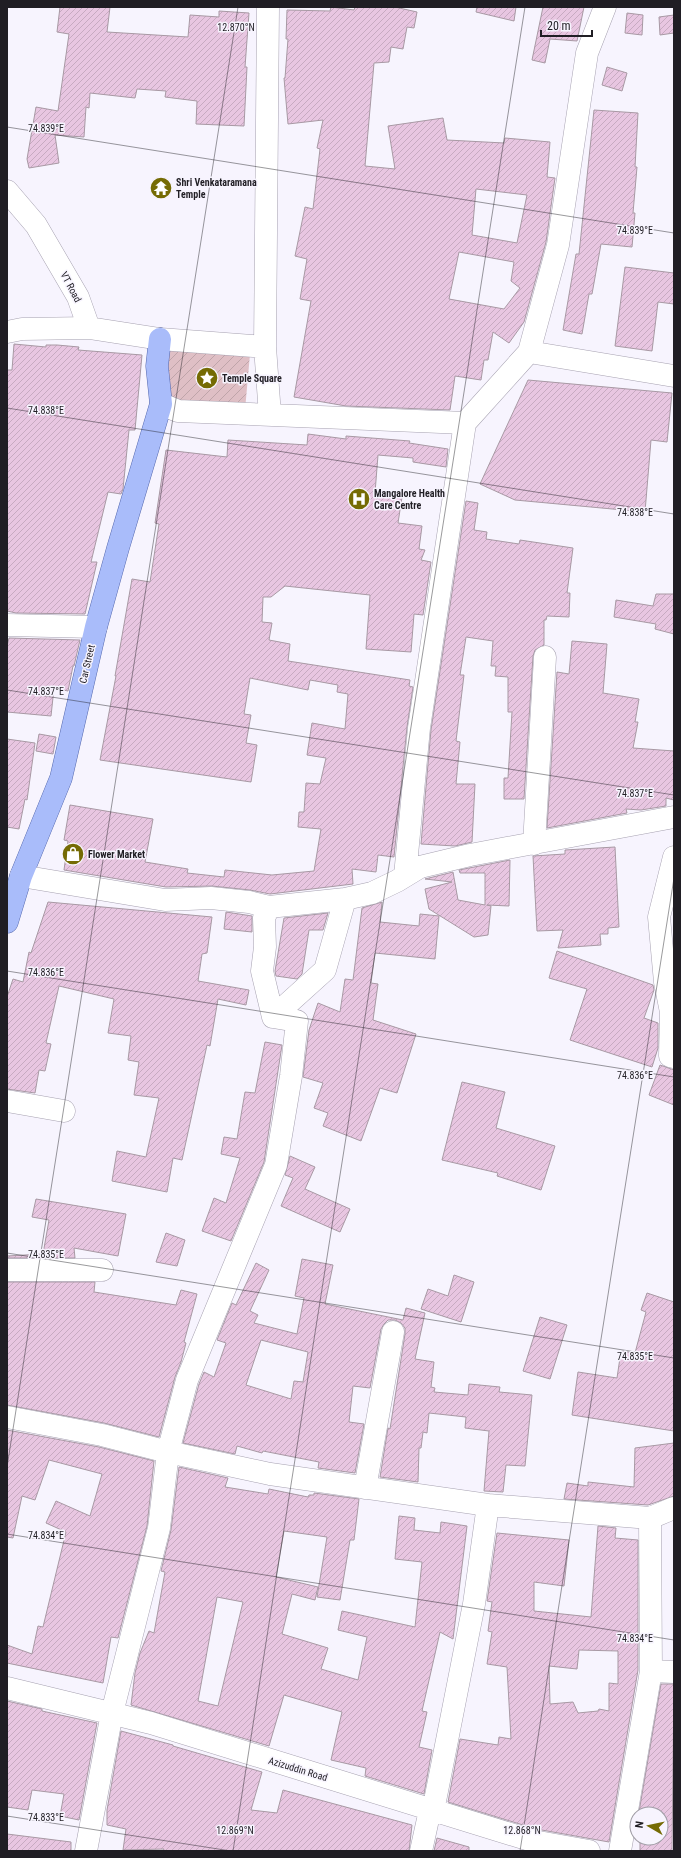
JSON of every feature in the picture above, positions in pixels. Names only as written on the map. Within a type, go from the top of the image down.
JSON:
[{"type":"main road","points":[[160,339],[157,366],[161,404]]},
{"type":"main road","name":"Car Street","points":[[8,918],[21,876],[61,778],[96,627],[161,404]]},
{"type":"street","points":[[268,7],[265,347],[270,415]]},
{"type":"street","points":[[411,866],[409,829],[419,728],[465,423],[529,352],[558,245],[587,53],[605,7]]},
{"type":"street","name":"VT Road","points":[[7,191],[36,225],[78,297],[89,328]]},
{"type":"street","points":[[7,332],[22,329],[89,328],[160,339],[265,347]]},
{"type":"street","points":[[529,352],[674,376]]},
{"type":"street","points":[[161,404],[178,411],[465,423]]},
{"type":"street","points":[[7,625],[96,627]]},
{"type":"street","points":[[534,844],[545,657]]},
{"type":"street","points":[[21,876],[165,900],[211,898],[249,902],[269,907],[345,899],[372,892],[411,866],[674,818]]},
{"type":"street","points":[[674,857],[659,917],[665,982],[671,1012],[670,1056],[674,1057]]},
{"type":"street","points":[[273,1017],[325,970],[345,899]]},
{"type":"street","points":[[269,907],[264,918],[265,947],[262,971],[273,1017]]},
{"type":"street","points":[[86,1851],[112,1713],[159,1528],[168,1452],[187,1380],[276,1165],[291,1076],[297,1021],[273,1017]]},
{"type":"street","points":[[7,1101],[64,1112]]},
{"type":"street","points":[[7,1270],[102,1270]]},
{"type":"street","points":[[365,1488],[393,1332]]},
{"type":"street","points":[[7,1417],[102,1435],[168,1452],[270,1474],[365,1488],[488,1504],[650,1518],[674,1508]]},
{"type":"street","points":[[421,1851],[432,1811],[474,1604],[488,1504]]},
{"type":"street","points":[[620,1851],[650,1671],[650,1518]]},
{"type":"street","points":[[650,1671],[674,1672]]},
{"type":"street","name":"Azizuddin Road","points":[[7,1688],[152,1723],[533,1842],[589,1851]]},
{"type":"shaded area","name":"Temple Square","points":[[169,346],[250,354],[245,410],[163,402]]},
{"type":"building","points":[[60,7],[110,7],[107,32],[188,37],[190,15],[219,17],[219,11],[249,13],[245,67],[247,67],[244,126],[196,124],[197,101],[165,97],[166,91],[137,89],[135,98],[90,93],[89,108],[86,107],[84,137],[55,135],[59,163],[29,168],[27,159],[36,107],[58,111],[69,34],[57,32]]},
{"type":"building","points":[[331,7],[354,10],[355,7],[395,7],[417,12],[414,28],[407,27],[403,49],[391,47],[389,62],[374,63],[365,166],[395,169],[388,126],[443,118],[447,140],[504,143],[505,138],[550,142],[547,177],[555,178],[546,242],[524,322],[509,343],[493,332],[488,360],[484,360],[481,380],[455,376],[450,410],[346,406],[294,397],[311,301],[300,299],[307,259],[295,256],[305,207],[313,209],[320,149],[317,148],[323,120],[288,124],[284,78],[288,39],[286,39],[287,10],[330,11]],"holes":[[[476,189],[527,195],[517,243],[472,235]],[[459,252],[514,262],[511,281],[520,288],[504,309],[449,299]]]},
{"type":"building","points":[[477,7],[516,7],[514,21],[476,12]]},
{"type":"building","points":[[543,7],[584,7],[577,41],[550,39],[545,63],[532,60]]},
{"type":"building","points":[[627,13],[643,15],[642,35],[625,33]]},
{"type":"building","points":[[674,15],[674,33],[660,35],[659,17]]},
{"type":"building","points":[[607,67],[627,73],[622,91],[602,85]]},
{"type":"building","points":[[594,110],[638,113],[635,167],[637,167],[633,213],[635,213],[632,247],[601,244],[592,294],[589,294],[582,334],[563,330],[576,254],[579,254]]},
{"type":"building","points":[[625,267],[674,273],[674,304],[658,302],[652,351],[615,346]]},
{"type":"building","points":[[14,344],[46,347],[46,345],[57,345],[79,347],[78,350],[142,355],[135,430],[129,430],[123,489],[121,494],[108,492],[91,562],[97,562],[85,614],[16,613],[7,611],[7,370],[12,370]]},
{"type":"building","points":[[528,380],[672,393],[667,442],[651,440],[645,512],[515,500],[480,484]]},
{"type":"building","points":[[308,434],[346,439],[346,436],[410,441],[409,443],[448,449],[446,467],[413,462],[413,458],[378,455],[375,493],[402,497],[398,523],[422,526],[419,549],[425,550],[421,560],[431,562],[423,615],[414,614],[411,652],[366,649],[370,595],[285,586],[271,597],[263,597],[262,622],[272,623],[269,640],[290,644],[288,661],[410,680],[409,686],[413,687],[407,727],[394,857],[378,855],[376,872],[352,869],[353,884],[270,894],[250,890],[212,886],[166,887],[64,870],[68,841],[64,840],[70,805],[153,819],[145,862],[188,869],[187,873],[224,877],[225,870],[272,875],[314,871],[321,829],[298,827],[299,812],[304,812],[306,783],[320,784],[326,758],[307,755],[312,723],[345,729],[348,694],[337,692],[338,685],[310,680],[308,690],[250,678],[244,714],[251,715],[246,743],[257,745],[251,782],[100,760],[132,579],[150,582],[159,524],[155,523],[166,450],[227,457],[228,440],[307,445]]},
{"type":"building","points":[[466,501],[478,503],[474,530],[487,532],[486,539],[519,544],[520,540],[573,548],[567,593],[570,593],[569,617],[547,616],[546,620],[544,620],[544,645],[535,650],[533,656],[524,799],[504,799],[504,778],[508,778],[512,712],[508,712],[508,677],[495,676],[496,666],[491,666],[493,641],[466,637],[460,675],[464,675],[456,741],[460,742],[456,784],[475,784],[472,842],[455,846],[421,844],[431,730]]},
{"type":"building","points":[[656,594],[674,594],[674,634],[655,629],[656,624],[614,617],[616,600],[653,606]]},
{"type":"building","points":[[9,638],[80,640],[68,691],[54,688],[51,716],[7,712],[7,646]]},
{"type":"building","points":[[572,641],[607,644],[603,693],[639,699],[635,722],[638,722],[633,748],[674,751],[674,800],[666,798],[666,806],[641,810],[626,809],[627,813],[547,828],[557,672],[569,674]]},
{"type":"building","points":[[39,734],[56,737],[53,754],[36,751]]},
{"type":"building","points":[[7,739],[35,743],[27,800],[25,799],[19,829],[7,827]]},
{"type":"building","points":[[615,847],[619,927],[608,928],[608,934],[600,934],[601,945],[558,948],[563,930],[537,931],[533,856],[565,854],[565,850]]},
{"type":"building","points":[[510,860],[509,906],[487,905],[491,906],[488,935],[474,937],[429,909],[425,889],[452,882],[425,879],[453,872],[458,900],[485,905],[485,873],[460,873],[459,870]]},
{"type":"building","points":[[48,902],[212,917],[207,953],[202,954],[198,981],[249,990],[246,1005],[218,999],[210,1046],[207,1045],[182,1160],[173,1158],[167,1192],[112,1181],[117,1151],[146,1157],[159,1098],[134,1095],[139,1062],[128,1060],[131,1036],[108,1033],[114,999],[59,986],[46,1043],[51,1044],[45,1071],[39,1070],[35,1093],[7,1089],[7,997],[13,979],[23,982],[29,952],[31,953]]},
{"type":"building","points":[[382,902],[380,922],[419,926],[420,914],[439,916],[435,959],[375,953],[371,983],[378,984],[373,1020],[416,1034],[397,1093],[380,1088],[361,1141],[323,1126],[328,1113],[314,1108],[323,1083],[303,1077],[309,1030],[318,1003],[340,1012],[345,979],[353,980],[362,908]]},
{"type":"building","points":[[226,912],[252,916],[252,932],[224,929]]},
{"type":"building","points":[[328,913],[323,930],[309,930],[302,974],[297,979],[276,976],[275,971],[284,918]]},
{"type":"building","points":[[557,951],[653,985],[654,990],[644,1018],[658,1023],[658,1048],[652,1067],[570,1040],[587,989],[549,978]]},
{"type":"building","points":[[265,1042],[282,1045],[264,1162],[231,1241],[202,1231],[214,1198],[226,1203],[240,1158],[221,1154],[224,1137],[237,1139],[245,1092],[255,1093]]},
{"type":"building","points":[[660,1065],[674,1070],[674,1105],[649,1095]]},
{"type":"building","points":[[462,1082],[505,1092],[496,1128],[555,1146],[541,1190],[497,1176],[498,1173],[442,1160]]},
{"type":"building","points":[[290,1156],[315,1167],[305,1189],[350,1209],[340,1232],[281,1206],[293,1178],[285,1175]]},
{"type":"building","points":[[36,1199],[126,1214],[118,1256],[74,1248],[75,1258],[7,1258],[7,1256],[43,1254],[49,1220],[32,1217]]},
{"type":"building","points":[[166,1233],[185,1240],[177,1266],[156,1262]]},
{"type":"building","points":[[302,1259],[333,1265],[325,1304],[403,1320],[406,1308],[425,1313],[415,1359],[434,1362],[431,1387],[435,1388],[434,1392],[468,1395],[469,1384],[500,1387],[499,1392],[532,1395],[525,1466],[506,1465],[503,1492],[484,1491],[489,1431],[465,1428],[466,1417],[429,1413],[427,1433],[423,1432],[421,1448],[419,1448],[418,1482],[380,1477],[388,1428],[390,1429],[405,1334],[405,1328],[401,1323],[395,1320],[388,1320],[381,1329],[370,1388],[353,1386],[349,1422],[364,1424],[355,1473],[318,1468],[319,1462],[263,1451],[262,1453],[237,1446],[235,1454],[183,1443],[199,1384],[204,1372],[214,1377],[226,1343],[217,1340],[232,1303],[236,1305],[256,1263],[269,1270],[250,1311],[258,1315],[254,1323],[297,1334],[304,1298],[295,1296]],"holes":[[[261,1340],[308,1352],[303,1382],[294,1381],[291,1399],[246,1385]]]},
{"type":"building","points":[[454,1275],[474,1282],[461,1322],[421,1309],[428,1289],[448,1296]]},
{"type":"building","points":[[7,1282],[95,1282],[94,1292],[176,1305],[181,1290],[197,1294],[184,1342],[186,1343],[181,1362],[175,1377],[159,1437],[104,1423],[7,1405]]},
{"type":"building","points":[[647,1293],[674,1302],[674,1431],[572,1415],[578,1372],[617,1378],[621,1351],[635,1353],[646,1312],[641,1310]]},
{"type":"building","points":[[540,1317],[567,1325],[550,1379],[523,1371]]},
{"type":"building","points":[[7,1430],[99,1447],[154,1461],[147,1526],[118,1638],[111,1637],[103,1683],[7,1663],[7,1645],[32,1654],[38,1626],[43,1627],[66,1532],[46,1523],[56,1501],[90,1516],[102,1474],[49,1460],[35,1500],[22,1496],[13,1538],[7,1537]]},
{"type":"building","points":[[674,1443],[674,1496],[648,1505],[564,1499],[567,1483],[588,1486],[588,1482],[634,1487],[635,1448]]},
{"type":"building","points":[[179,1467],[228,1478],[225,1487],[268,1494],[269,1489],[308,1497],[309,1495],[314,1495],[314,1493],[359,1499],[354,1540],[350,1540],[340,1600],[317,1597],[327,1537],[284,1531],[276,1577],[318,1587],[315,1600],[292,1594],[282,1634],[328,1648],[321,1669],[358,1680],[367,1637],[338,1630],[342,1611],[415,1627],[422,1562],[395,1559],[399,1516],[415,1518],[414,1530],[440,1533],[441,1522],[467,1526],[453,1639],[440,1632],[422,1711],[427,1712],[419,1747],[432,1750],[424,1794],[365,1776],[366,1768],[331,1760],[342,1712],[284,1695],[269,1746],[131,1705],[135,1673],[140,1653],[149,1631],[154,1633],[165,1572],[161,1571],[171,1530]],"holes":[[[217,1597],[243,1602],[218,1706],[198,1701]]]},
{"type":"building","points":[[598,1526],[616,1528],[615,1538],[638,1540],[638,1670],[609,1842],[536,1829],[448,1802],[460,1739],[498,1745],[499,1737],[511,1739],[507,1667],[487,1664],[492,1632],[488,1631],[492,1602],[487,1601],[497,1533],[569,1540],[564,1586],[534,1582],[534,1611],[591,1617]],"holes":[[[579,1650],[618,1651],[618,1684],[609,1683],[609,1711],[599,1709],[598,1711],[578,1713],[573,1702],[550,1704],[549,1666],[577,1669]]]},
{"type":"building","points":[[661,1684],[674,1684],[672,1851],[640,1851],[640,1846],[669,1846],[669,1806],[640,1806]]},
{"type":"building","points":[[7,1701],[42,1709],[42,1711],[97,1723],[79,1820],[60,1816],[64,1794],[32,1790],[28,1810],[7,1807]]},
{"type":"building","points":[[121,1731],[262,1772],[251,1810],[277,1813],[283,1790],[412,1825],[409,1851],[123,1850],[126,1829],[107,1825],[107,1810]]},
{"type":"building","points":[[7,1834],[71,1842],[71,1851],[7,1851]]},
{"type":"building","points":[[437,1838],[469,1847],[469,1851],[434,1851]]},
{"type":"place","name":"Shri Venkataramana Temple","points":[[161,188]]},
{"type":"place","name":"Temple Square","points":[[207,378]]},
{"type":"place","name":"Mangalore Health Care Centre","points":[[359,499]]},
{"type":"place","name":"Flower Market","points":[[73,854]]}]
